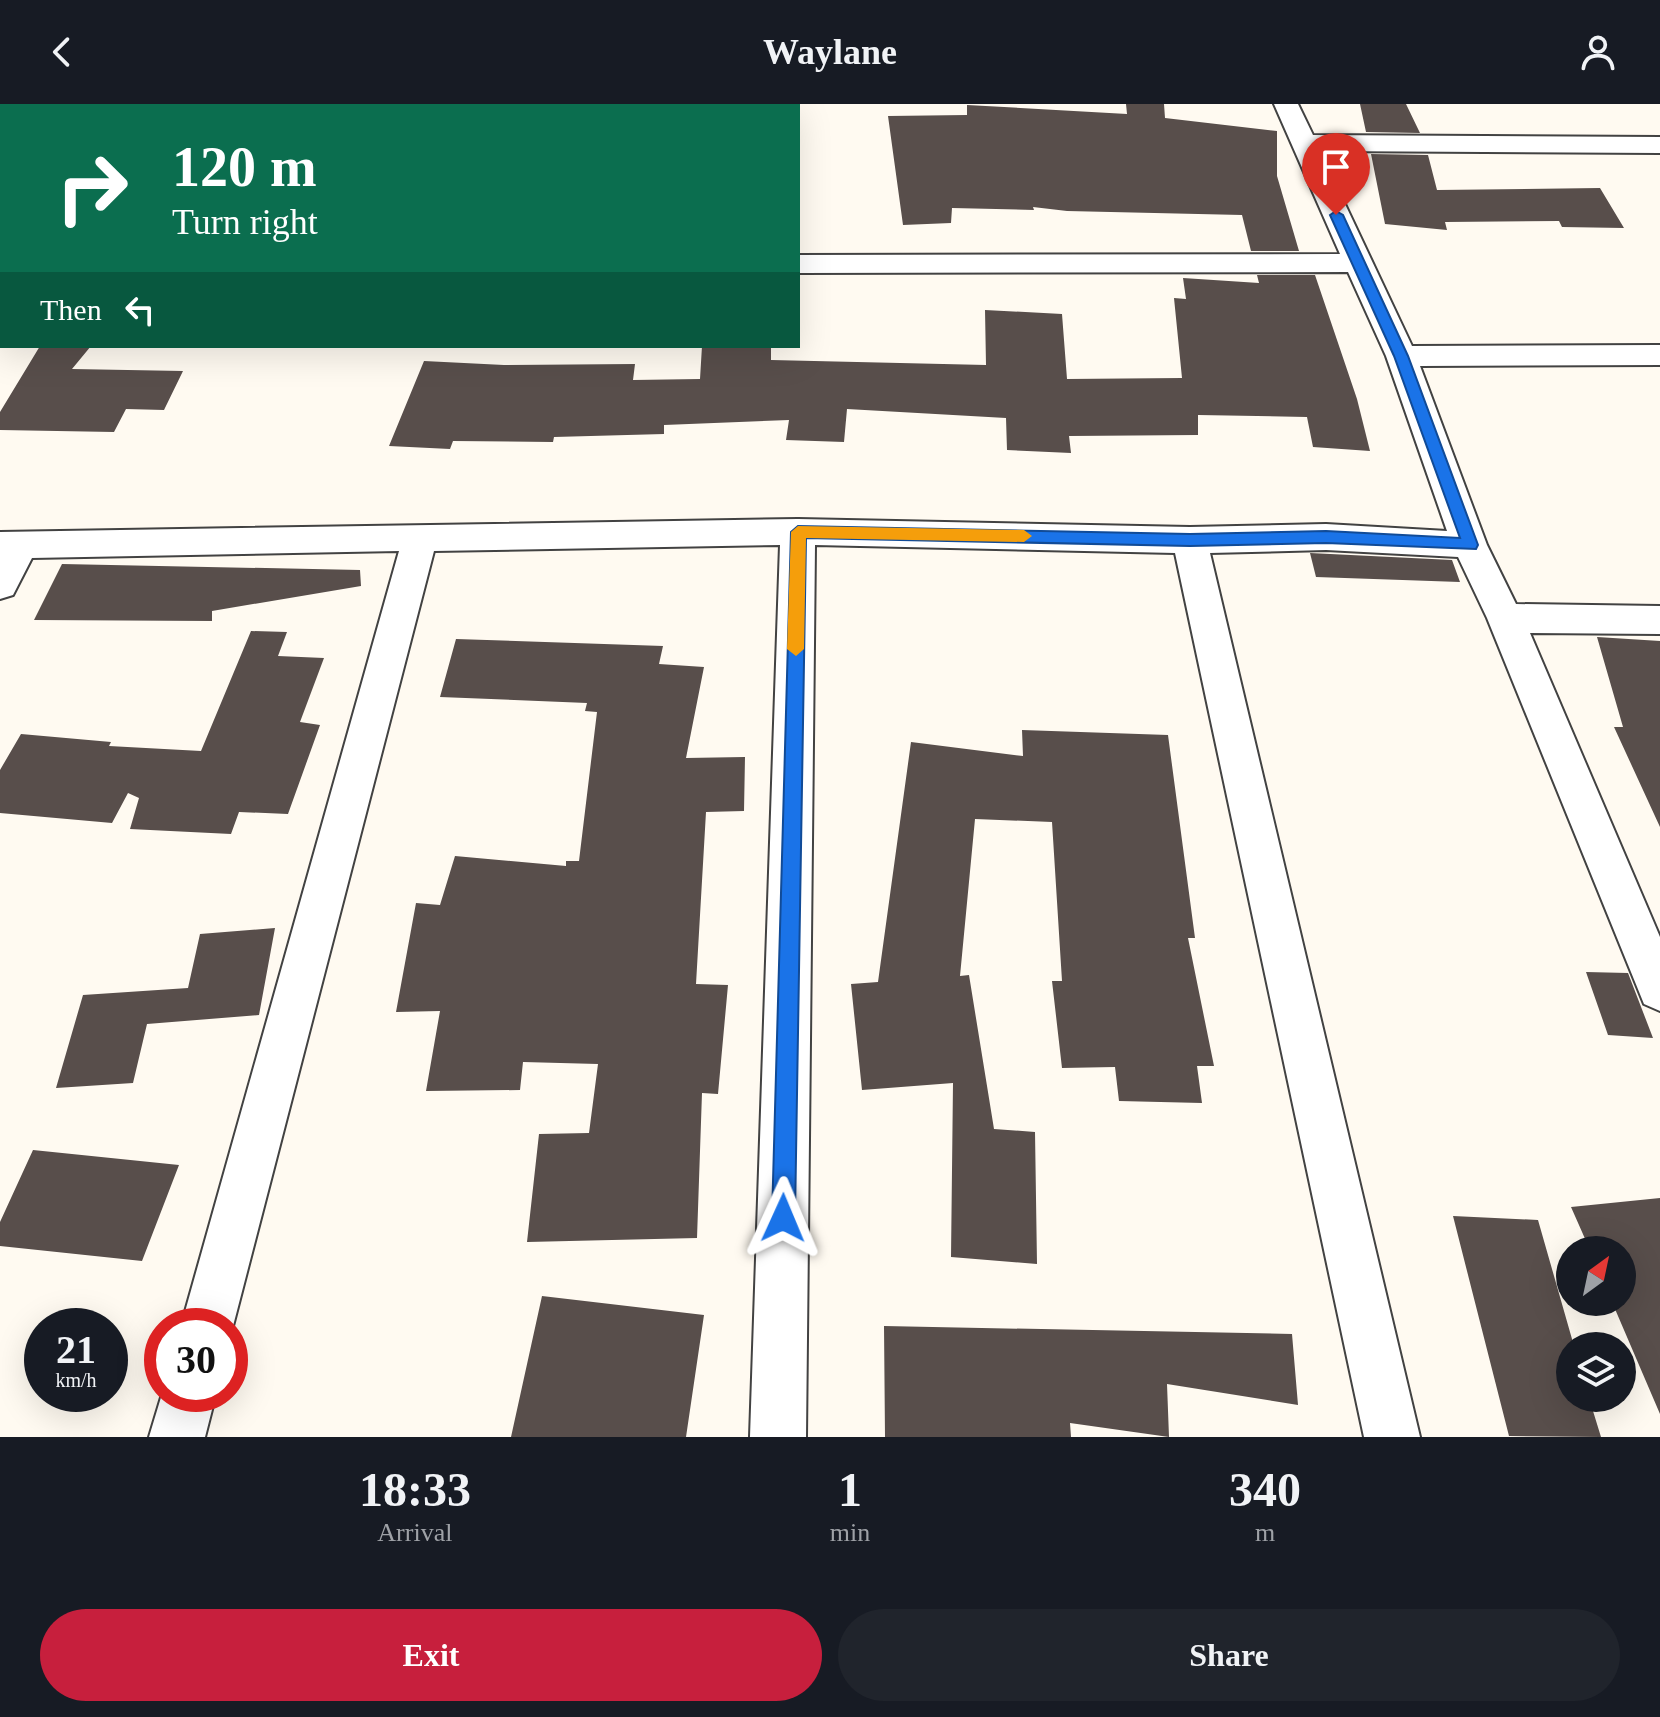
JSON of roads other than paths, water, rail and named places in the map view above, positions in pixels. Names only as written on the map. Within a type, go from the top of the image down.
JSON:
[{"type":"street","points":[[1286,104],[1401,356],[1470,545],[1505,618],[1660,989]]},
{"type":"street","points":[[1304,143],[1660,145]]},
{"type":"street","points":[[800,264],[1358,263]]},
{"type":"street","points":[[1401,356],[1660,355]]},
{"type":"street","points":[[0,585],[10,545],[798,532],[1190,540],[1326,537],[1470,545]]},
{"type":"street","points":[[778,1437],[798,532]]},
{"type":"street","points":[[212,1308],[421,536]]},
{"type":"street","points":[[1190,540],[1392,1437]]},
{"type":"street","points":[[1505,618],[1660,620]]},
{"type":"street","points":[[177,1437],[184,1412]]}]
